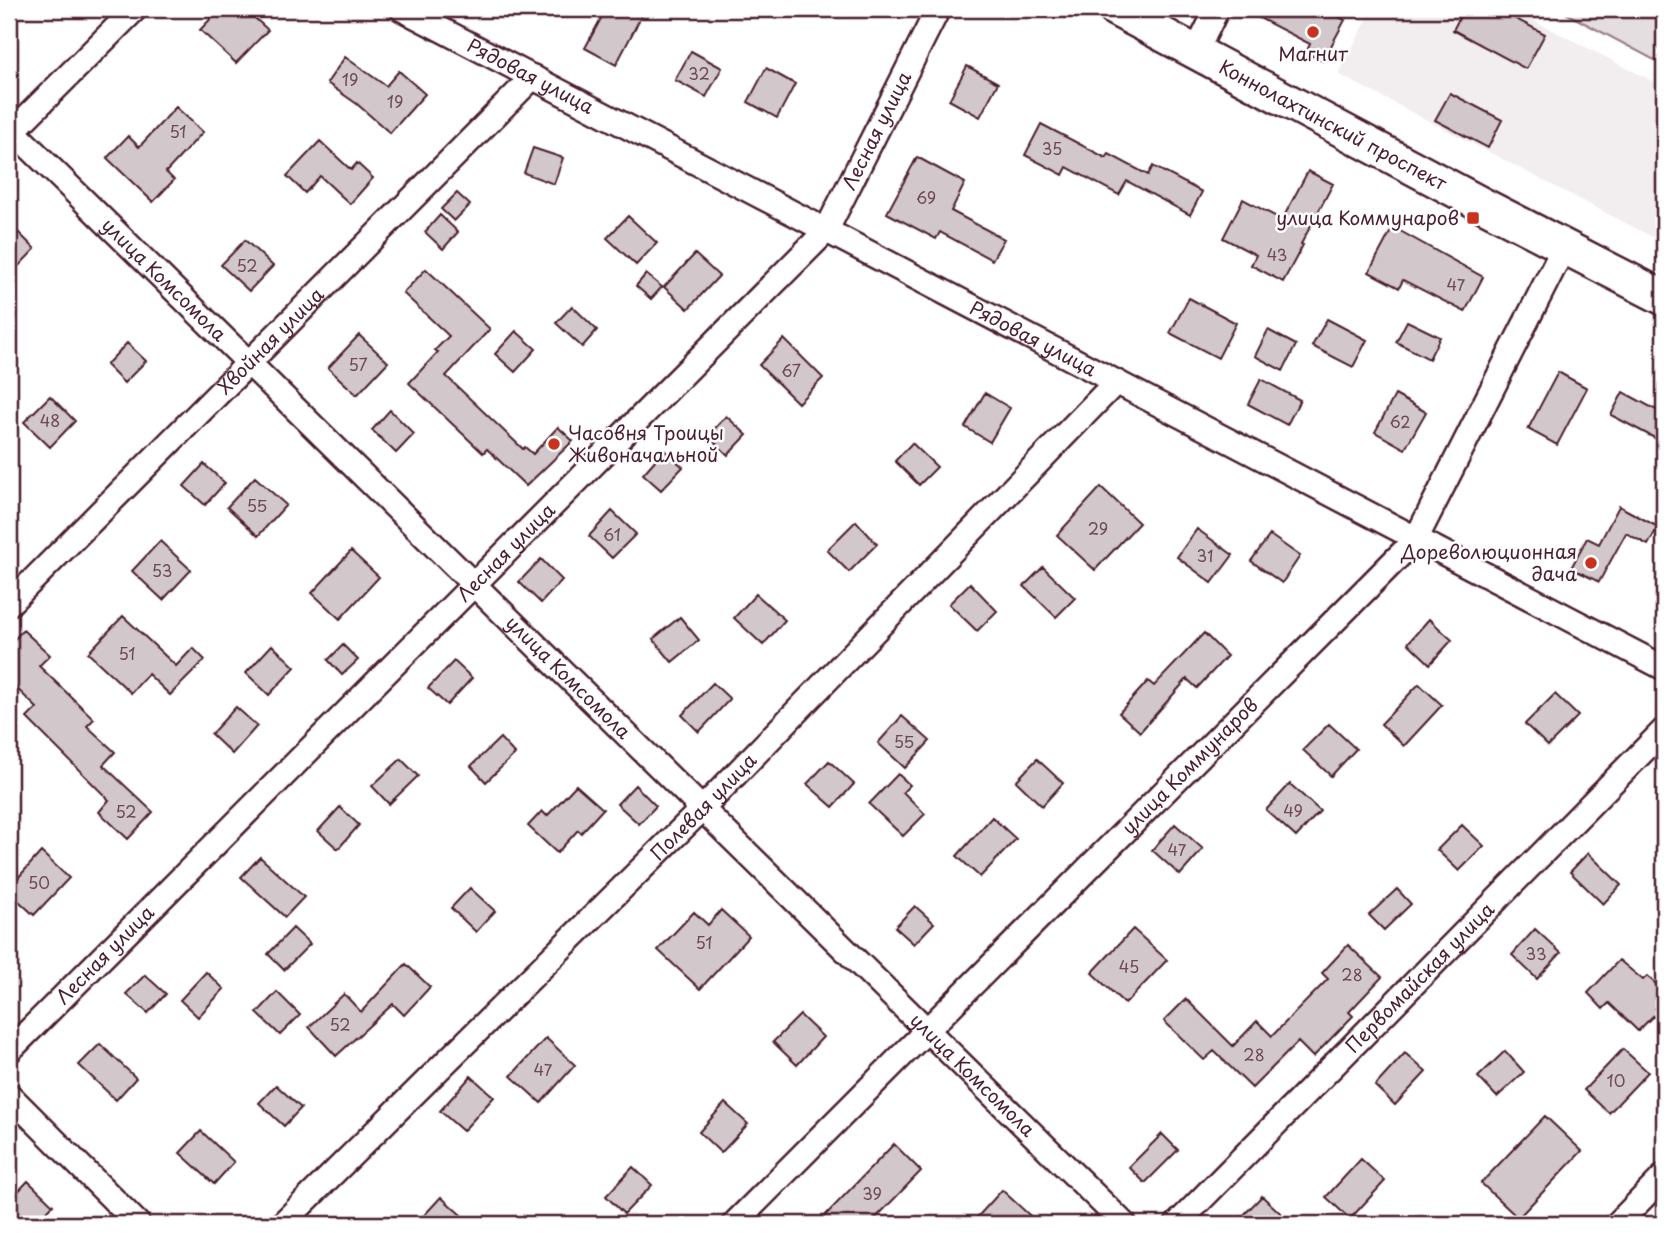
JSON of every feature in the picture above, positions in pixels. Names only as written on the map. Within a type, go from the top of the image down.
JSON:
[{"type":"main road","name":"Коннолахтинский проспект","points":[[1115,9],[1664,299]]},
{"type":"street","points":[[11,133],[135,9]]},
{"type":"street","name":"Рядовая улица","points":[[402,9],[1664,668]]},
{"type":"street","name":"Лесная улица","points":[[9,1051],[826,231],[939,9]]},
{"type":"street","points":[[1196,52],[1217,9]]},
{"type":"street","name":"Хвойная улица","points":[[9,604],[533,77]]},
{"type":"street","name":"улица Комсомола","points":[[11,133],[1124,1224]]},
{"type":"street","name":"улица Коммунаров","points":[[734,1224],[1416,539],[1563,247]]},
{"type":"street","name":"Полевая улица","points":[[282,1224],[702,809],[1116,382]]},
{"type":"street","name":"Первомайская улица","points":[[1177,1224],[1664,730]]},
{"type":"street","points":[[9,1095],[138,1224]]},
{"type":"street","points":[[1617,1224],[1664,1176]]},
{"type":"shaded area","points":[[1373,9],[1511,9],[1664,87],[1664,243],[1338,74]]},
{"type":"shaded area","points":[[1558,9],[1664,9],[1664,65]]},
{"type":"building","points":[[220,9],[245,9],[268,30],[236,63],[200,30]]},
{"type":"building","points":[[606,9],[645,9],[616,65],[585,48]]},
{"type":"building","name":"Магнит","points":[[1242,9],[1323,9],[1345,20],[1323,61],[1306,53],[1310,44]]},
{"type":"building","points":[[1464,9],[1497,9],[1545,34],[1526,69],[1453,30]]},
{"type":"building","points":[[691,51],[722,68],[706,97],[675,80]]},
{"type":"building","points":[[345,57],[386,86],[399,71],[425,94],[390,133],[357,104],[327,83]]},
{"type":"building","points":[[967,66],[998,83],[980,117],[949,100]]},
{"type":"building","points":[[766,68],[795,84],[777,118],[748,102]]},
{"type":"building","points":[[1450,93],[1502,120],[1488,148],[1435,120]]},
{"type":"building","points":[[176,107],[203,132],[166,172],[174,180],[153,202],[107,158],[128,136],[139,147]]},
{"type":"building","points":[[1041,124],[1106,158],[1109,154],[1148,175],[1153,166],[1202,192],[1190,215],[1127,181],[1119,195],[1067,167],[1063,175],[1025,155]]},
{"type":"building","points":[[320,141],[351,170],[357,163],[373,178],[350,204],[320,176],[305,193],[287,176]]},
{"type":"building","points":[[533,148],[563,158],[554,184],[524,173]]},
{"type":"building","points":[[917,157],[965,183],[951,211],[1004,239],[992,260],[940,232],[936,239],[887,213]]},
{"type":"building","points":[[1308,171],[1333,184],[1283,282],[1251,265],[1256,255],[1223,238],[1243,199],[1282,220]]},
{"type":"building","points":[[457,193],[470,205],[454,221],[441,209]]},
{"type":"building","points":[[440,215],[458,232],[443,249],[425,232]]},
{"type":"building","points":[[628,216],[657,243],[636,265],[607,238]]},
{"type":"building","points":[[9,223],[35,249],[9,276]]},
{"type":"building","points":[[1393,227],[1483,277],[1465,312],[1403,280],[1399,288],[1369,272]]},
{"type":"building","points":[[245,240],[273,266],[249,291],[221,265]]},
{"type":"building","points":[[695,254],[719,276],[688,309],[664,287]]},
{"type":"building","points":[[426,269],[490,329],[446,376],[523,449],[525,447],[533,454],[558,427],[573,441],[526,486],[487,449],[483,453],[409,383],[449,336],[403,293]]},
{"type":"building","points":[[646,274],[662,287],[651,299],[636,286]]},
{"type":"building","points":[[1189,298],[1236,323],[1218,358],[1170,333]]},
{"type":"building","points":[[572,306],[597,330],[582,347],[556,323]]},
{"type":"building","points":[[1327,319],[1367,340],[1353,367],[1312,346]]},
{"type":"building","points":[[1407,321],[1440,337],[1429,359],[1396,342]]},
{"type":"building","points":[[1268,330],[1296,345],[1283,371],[1255,356]]},
{"type":"building","points":[[516,331],[536,349],[515,372],[495,354]]},
{"type":"building","points":[[359,335],[388,362],[357,395],[328,368]]},
{"type":"building","points":[[784,339],[823,378],[798,403],[759,365]]},
{"type":"building","points":[[127,343],[146,361],[124,383],[106,365]]},
{"type":"building","points":[[1558,372],[1587,388],[1557,445],[1528,429]]},
{"type":"building","points":[[1261,379],[1300,400],[1287,425],[1248,404]]},
{"type":"building","points":[[1623,392],[1664,414],[1664,443],[1611,415]]},
{"type":"building","points":[[985,393],[1010,408],[990,442],[965,427]]},
{"type":"building","points":[[1395,395],[1426,412],[1405,449],[1375,432]]},
{"type":"building","points":[[50,396],[75,421],[50,447],[24,422]]},
{"type":"building","points":[[390,410],[414,434],[396,453],[372,430]]},
{"type":"building","points":[[726,416],[747,435],[728,455],[708,436]]},
{"type":"building","points":[[912,443],[937,467],[919,485],[895,461]]},
{"type":"building","points":[[664,450],[683,467],[661,490],[643,474]]},
{"type":"building","points":[[204,464],[225,483],[205,505],[184,486]]},
{"type":"building","points":[[255,477],[286,505],[258,536],[227,507]]},
{"type":"building","points":[[1101,487],[1139,523],[1095,570],[1057,535]]},
{"type":"building","points":[[1619,506],[1658,527],[1648,545],[1626,533],[1599,582],[1571,568],[1587,538],[1599,544]]},
{"type":"building","points":[[612,511],[636,534],[612,558],[589,536]]},
{"type":"building","points":[[856,521],[877,544],[849,572],[827,550]]},
{"type":"building","points":[[1197,529],[1233,555],[1212,583],[1177,557]]},
{"type":"building","points":[[1270,535],[1300,556],[1282,583],[1251,561]]},
{"type":"building","points":[[160,541],[191,570],[163,600],[132,571]]},
{"type":"building","points":[[351,551],[379,577],[340,619],[312,593]]},
{"type":"building","points":[[541,559],[562,580],[541,603],[519,582]]},
{"type":"building","points":[[1043,567],[1075,598],[1056,617],[1024,586]]},
{"type":"building","points":[[970,583],[997,611],[977,631],[949,604]]},
{"type":"building","points":[[756,594],[785,620],[763,645],[734,618]]},
{"type":"building","points":[[123,616],[176,666],[193,648],[205,660],[170,695],[148,674],[131,693],[88,653]]},
{"type":"building","points":[[680,617],[699,640],[672,662],[653,639]]},
{"type":"building","points":[[1429,619],[1452,640],[1430,664],[1408,643]]},
{"type":"building","points":[[23,630],[50,655],[39,666],[94,719],[87,726],[115,752],[103,765],[153,812],[128,839],[99,812],[109,800],[27,718],[37,708],[9,681],[9,645]]},
{"type":"building","points":[[1204,633],[1227,656],[1197,688],[1187,679],[1140,732],[1119,713],[1148,681],[1154,686]]},
{"type":"building","points":[[272,645],[295,667],[269,695],[246,673]]},
{"type":"building","points":[[343,645],[358,660],[342,675],[328,660]]},
{"type":"building","points":[[454,661],[472,678],[447,705],[428,688]]},
{"type":"building","points":[[713,683],[730,699],[699,732],[682,715]]},
{"type":"building","points":[[1419,684],[1442,705],[1404,746],[1381,724]]},
{"type":"building","points":[[1555,694],[1578,716],[1548,746],[1525,724]]},
{"type":"building","points":[[236,707],[257,726],[232,754],[211,734]]},
{"type":"building","points":[[902,716],[930,741],[905,768],[878,743]]},
{"type":"building","points":[[1329,724],[1356,749],[1331,776],[1303,750]]},
{"type":"building","points":[[500,738],[515,754],[486,782],[471,766]]},
{"type":"building","points":[[401,759],[418,776],[389,804],[372,786]]},
{"type":"building","points":[[1037,759],[1063,783],[1042,806],[1016,781]]},
{"type":"building","points":[[829,761],[854,784],[833,807],[807,784]]},
{"type":"building","points":[[898,774],[910,785],[903,792],[925,814],[903,836],[869,804]]},
{"type":"building","points":[[1290,784],[1320,811],[1296,837],[1266,810]]},
{"type":"building","points":[[576,785],[603,809],[581,833],[578,830],[557,853],[528,826],[542,811],[547,816]]},
{"type":"building","points":[[635,785],[656,806],[639,824],[617,804]]},
{"type":"building","points":[[340,807],[359,825],[338,849],[318,831]]},
{"type":"building","points":[[992,817],[1016,839],[980,877],[957,856]]},
{"type":"building","points":[[1175,824],[1203,849],[1180,875],[1152,850]]},
{"type":"building","points":[[1462,825],[1484,846],[1459,871],[1437,850]]},
{"type":"building","points":[[41,852],[69,878],[34,915],[9,892],[9,888]]},
{"type":"building","points":[[1588,853],[1621,885],[1603,904],[1570,872]]},
{"type":"building","points":[[260,857],[304,897],[285,917],[241,877]]},
{"type":"building","points":[[470,888],[495,911],[476,932],[451,908]]},
{"type":"building","points":[[1397,889],[1411,904],[1384,930],[1369,915]]},
{"type":"building","points":[[915,906],[934,923],[914,944],[895,927]]},
{"type":"building","points":[[721,910],[749,936],[700,989],[658,950],[694,912],[708,925]]},
{"type":"building","points":[[293,928],[310,944],[284,970],[268,954]]},
{"type":"building","points":[[1133,929],[1167,960],[1125,1004],[1092,973]]},
{"type":"building","points":[[1535,929],[1561,953],[1537,979],[1512,955]]},
{"type":"building","points":[[1348,945],[1382,977],[1349,1012],[1353,1016],[1313,1057],[1298,1042],[1252,1088],[1214,1051],[1204,1060],[1164,1021],[1186,999],[1233,1046],[1257,1021],[1272,1036],[1328,979],[1322,973]]},
{"type":"building","points":[[1619,960],[1643,980],[1647,976],[1664,991],[1664,1027],[1653,1016],[1638,1031],[1609,1003],[1603,1009],[1588,993]]},
{"type":"building","points":[[406,964],[430,987],[404,1015],[393,1004],[336,1056],[309,1027],[344,994],[361,1012]]},
{"type":"building","points":[[206,972],[224,989],[198,1017],[180,1000]]},
{"type":"building","points":[[145,975],[166,994],[148,1013],[126,994]]},
{"type":"building","points":[[277,992],[300,1015],[280,1035],[257,1013]]},
{"type":"building","points":[[800,1015],[823,1037],[797,1065],[773,1042]]},
{"type":"building","points":[[546,1038],[575,1065],[541,1103],[511,1076]]},
{"type":"building","points":[[100,1044],[136,1078],[116,1100],[79,1065]]},
{"type":"building","points":[[1623,1049],[1648,1072],[1609,1113],[1584,1090]]},
{"type":"building","points":[[1505,1051],[1524,1072],[1497,1097],[1478,1077]]},
{"type":"building","points":[[1405,1053],[1426,1072],[1395,1105],[1375,1086]]},
{"type":"building","points":[[471,1076],[494,1097],[463,1131],[440,1111]]},
{"type":"building","points":[[276,1085],[301,1108],[284,1126],[259,1103]]},
{"type":"building","points":[[725,1103],[748,1124],[721,1153],[699,1132]]},
{"type":"building","points":[[1545,1116],[1582,1151],[1518,1218],[1481,1183]]},
{"type":"building","points":[[201,1131],[234,1162],[214,1184],[180,1153]]},
{"type":"building","points":[[1162,1134],[1178,1150],[1145,1183],[1129,1167]]},
{"type":"building","points":[[894,1144],[921,1171],[870,1224],[817,1224]]},
{"type":"building","points":[[1361,1159],[1385,1181],[1350,1219],[1326,1197]]},
{"type":"building","points":[[633,1167],[652,1185],[624,1214],[606,1196]]},
{"type":"building","points":[[28,1181],[53,1205],[34,1224],[9,1224],[9,1201]]},
{"type":"building","points":[[1002,1190],[1039,1224],[971,1224]]},
{"type":"building","points":[[1262,1196],[1292,1224],[1235,1224]]},
{"type":"building","points":[[441,1197],[471,1224],[416,1224]]},
{"type":"place","name":"Магнит","points":[[1313,32]]},
{"type":"place","name":"улица Коммунаров","points":[[1473,218]]},
{"type":"place","name":"Часовня Троицы Живоначальной","points":[[554,444]]},
{"type":"place","name":"Дореволюционная дача","points":[[1591,563]]}]
